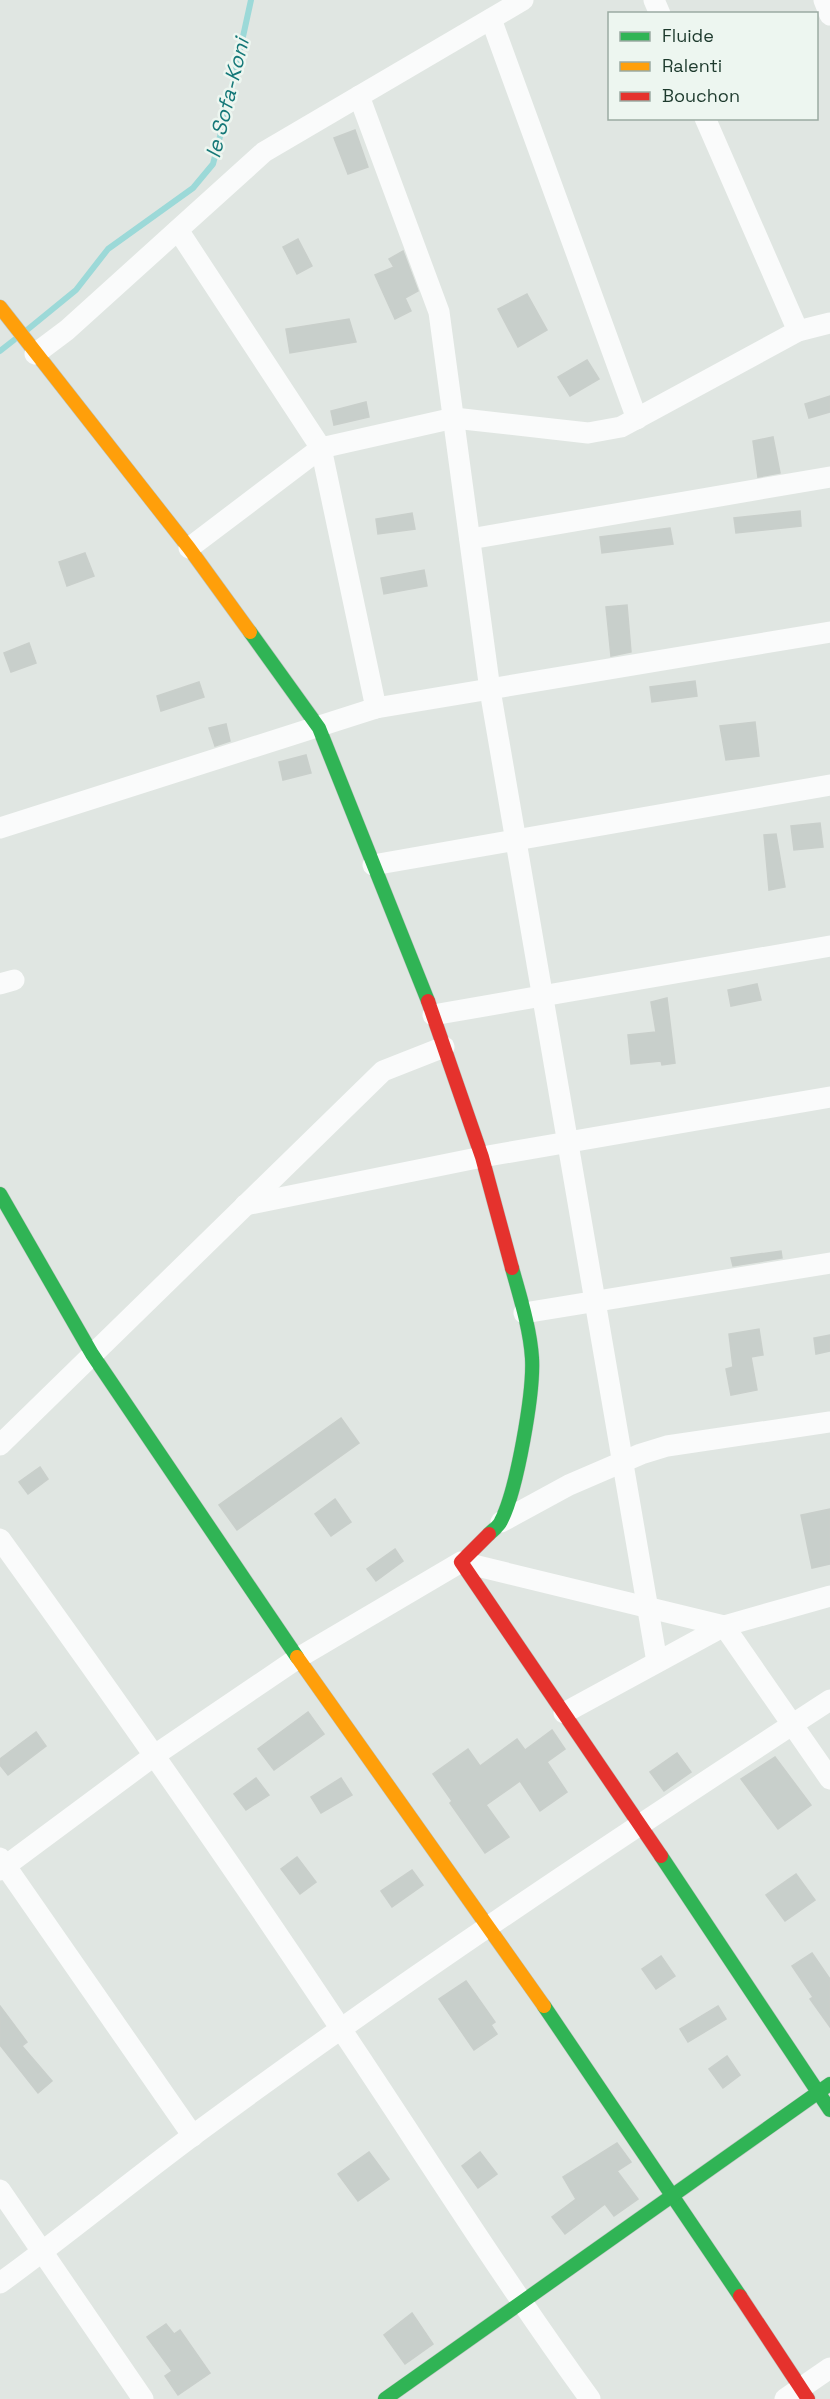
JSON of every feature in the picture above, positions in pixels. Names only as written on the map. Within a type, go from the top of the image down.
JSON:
[{"type":"street","points":[[32,350],[67,330],[264,152],[523,0]]},
{"type":"street","points":[[824,0],[830,15]]},
{"type":"street","points":[[491,19],[637,419]]},
{"type":"street","points":[[359,96],[439,312],[490,690],[657,1662]]},
{"type":"street","points":[[706,120],[798,331]]},
{"type":"street","points":[[178,230],[321,448],[376,708]]},
{"type":"street","points":[[0,307],[189,548],[319,728],[433,1015],[482,1156],[524,1313],[532,1357],[532,1385],[515,1478],[501,1522]]},
{"type":"street","points":[[189,548],[321,448],[454,418],[588,433],[621,427],[798,331],[830,323]]},
{"type":"street","points":[[470,539],[830,477]]},
{"type":"street","points":[[0,828],[376,708],[830,632]]},
{"type":"street","points":[[373,865],[830,785]]},
{"type":"street","points":[[433,1015],[830,946]]},
{"type":"street","points":[[0,1445],[383,1071],[444,1047]]},
{"type":"street","points":[[245,1205],[482,1156],[830,1097]]},
{"type":"street","points":[[0,1194],[92,1354],[298,1658],[490,1927],[674,2195],[798,2395],[830,2368]]},
{"type":"street","points":[[524,1313],[830,1263]]},
{"type":"street","points":[[193,2136],[2,1865],[156,1755],[298,1658],[461,1562],[501,1522],[569,1485],[667,1446],[830,1422]]},
{"type":"street","points":[[0,1539],[156,1755],[341,2029],[521,2303],[590,2399]]},
{"type":"street","points":[[461,1562],[724,1626],[830,1779]]},
{"type":"street","points":[[461,1562],[824,2088],[830,2110]]},
{"type":"street","points":[[564,1713],[724,1626],[830,1596]]},
{"type":"street","points":[[0,2283],[193,2136],[341,2029],[640,1824],[830,1700]]},
{"type":"street","points":[[385,2399],[824,2088]]},
{"type":"street","points":[[0,2190],[143,2399]]},
{"type":"building","points":[[355,130],[368,167],[348,174],[334,138]]},
{"type":"building","points":[[298,239],[312,266],[297,274],[283,247]]},
{"type":"building","points":[[403,251],[418,291],[405,298],[411,311],[395,319],[375,275],[394,267],[389,259]]},
{"type":"building","points":[[527,294],[547,330],[518,347],[498,309]]},
{"type":"building","points":[[349,319],[356,342],[290,353],[286,329]]},
{"type":"building","points":[[587,360],[599,379],[570,396],[558,377]]},
{"type":"building","points":[[830,396],[830,412],[809,418],[805,404]]},
{"type":"building","points":[[366,402],[369,417],[334,425],[331,411]]},
{"type":"building","points":[[773,437],[780,473],[758,477],[753,441]]},
{"type":"building","points":[[800,511],[801,526],[736,533],[734,518]]},
{"type":"building","points":[[412,513],[415,529],[378,534],[376,519]]},
{"type":"building","points":[[670,528],[673,544],[602,553],[600,537]]},
{"type":"building","points":[[85,553],[94,576],[67,586],[59,562]]},
{"type":"building","points":[[424,570],[427,586],[384,594],[381,578]]},
{"type":"building","points":[[627,605],[631,652],[611,656],[606,607]]},
{"type":"building","points":[[29,643],[36,663],[11,672],[4,653]]},
{"type":"building","points":[[695,681],[697,696],[652,702],[650,687]]},
{"type":"building","points":[[199,682],[204,697],[161,711],[157,696]]},
{"type":"building","points":[[755,722],[759,756],[726,760],[720,726]]},
{"type":"building","points":[[226,724],[230,741],[215,746],[209,728]]},
{"type":"building","points":[[306,755],[311,773],[283,780],[279,762]]},
{"type":"building","points":[[820,823],[823,847],[794,850],[791,826]]},
{"type":"building","points":[[776,834],[785,887],[769,890],[764,835]]},
{"type":"building","points":[[757,984],[761,1000],[731,1006],[728,990]]},
{"type":"building","points":[[667,998],[675,1063],[662,1065],[661,1061],[631,1064],[628,1035],[656,1032],[651,1002]]},
{"type":"building","points":[[781,1251],[782,1258],[733,1266],[731,1258]]},
{"type":"building","points":[[759,1329],[763,1355],[751,1357],[757,1390],[731,1395],[726,1369],[733,1367],[729,1334]]},
{"type":"building","points":[[830,1335],[830,1351],[816,1354],[814,1338]]},
{"type":"building","points":[[341,1418],[359,1443],[237,1530],[219,1505]]},
{"type":"building","points":[[40,1467],[48,1479],[28,1494],[19,1482]]},
{"type":"building","points":[[335,1499],[351,1522],[331,1536],[315,1514]]},
{"type":"building","points":[[830,1509],[830,1564],[812,1568],[801,1515]]},
{"type":"building","points":[[395,1549],[403,1561],[376,1581],[367,1569]]},
{"type":"building","points":[[308,1712],[324,1734],[274,1770],[258,1749]]},
{"type":"building","points":[[552,1730],[565,1749],[547,1762],[567,1792],[540,1811],[520,1781],[486,1805],[509,1837],[485,1853],[433,1774],[468,1749],[480,1766],[517,1739],[525,1750]]},
{"type":"building","points":[[36,1732],[46,1746],[8,1775],[0,1765],[0,1759]]},
{"type":"building","points":[[677,1753],[691,1772],[664,1791],[650,1772]]},
{"type":"building","points":[[775,1757],[811,1805],[778,1829],[741,1779]]},
{"type":"building","points":[[256,1778],[269,1795],[246,1810],[234,1794]]},
{"type":"building","points":[[341,1778],[352,1795],[321,1813],[311,1797]]},
{"type":"building","points":[[297,1857],[316,1882],[300,1894],[281,1869]]},
{"type":"building","points":[[412,1870],[423,1885],[392,1907],[381,1891]]},
{"type":"building","points":[[796,1874],[815,1900],[785,1921],[766,1895]]},
{"type":"building","points":[[812,1953],[830,1979],[830,2027],[810,1999],[813,1997],[792,1966]]},
{"type":"building","points":[[661,1956],[675,1976],[656,1989],[642,1969]]},
{"type":"building","points":[[466,1981],[495,2022],[491,2025],[497,2034],[474,2050],[439,1999]]},
{"type":"building","points":[[0,2006],[27,2042],[22,2046],[52,2081],[38,2093],[0,2045]]},
{"type":"building","points":[[718,2006],[726,2019],[688,2042],[680,2029]]},
{"type":"building","points":[[727,2056],[740,2075],[723,2088],[709,2069]]},
{"type":"building","points":[[617,2143],[631,2162],[617,2171],[638,2199],[614,2216],[605,2204],[565,2234],[552,2217],[576,2199],[563,2177]]},
{"type":"building","points":[[369,2152],[389,2179],[358,2201],[338,2174]]},
{"type":"building","points":[[480,2152],[497,2174],[478,2188],[462,2166]]},
{"type":"building","points":[[412,2313],[433,2344],[405,2364],[384,2335]]},
{"type":"building","points":[[166,2324],[174,2334],[180,2330],[210,2373],[178,2395],[165,2376],[172,2371],[147,2337]]},
{"type":"waterway","name":"le Sofa-Koni","points":[[27,330],[76,290],[108,249],[193,188],[213,164],[251,0]]},
{"type":"waterway","name":"le Sofa-Koni","points":[[0,351],[14,340]]},
{"type":"traffic: fast","points":[[250,632],[319,728],[428,1001]]},
{"type":"traffic: fast","points":[[0,1194],[92,1354],[297,1657]]},
{"type":"traffic: fast","points":[[489,1534],[500,1523],[513,1487],[523,1441],[532,1373],[529,1335],[512,1268]]},
{"type":"traffic: fast","points":[[661,1856],[830,2110]]},
{"type":"traffic: fast","points":[[544,2006],[740,2296]]},
{"type":"traffic: fast","points":[[385,2399],[830,2084]]},
{"type":"traffic: slow","points":[[0,307],[189,548],[250,632]]},
{"type":"traffic: slow","points":[[297,1657],[544,2006]]},
{"type":"traffic: jam","points":[[428,1001],[482,1157],[512,1268]]},
{"type":"traffic: jam","points":[[489,1534],[461,1562],[661,1856]]},
{"type":"traffic: jam","points":[[740,2296],[808,2399]]}]
